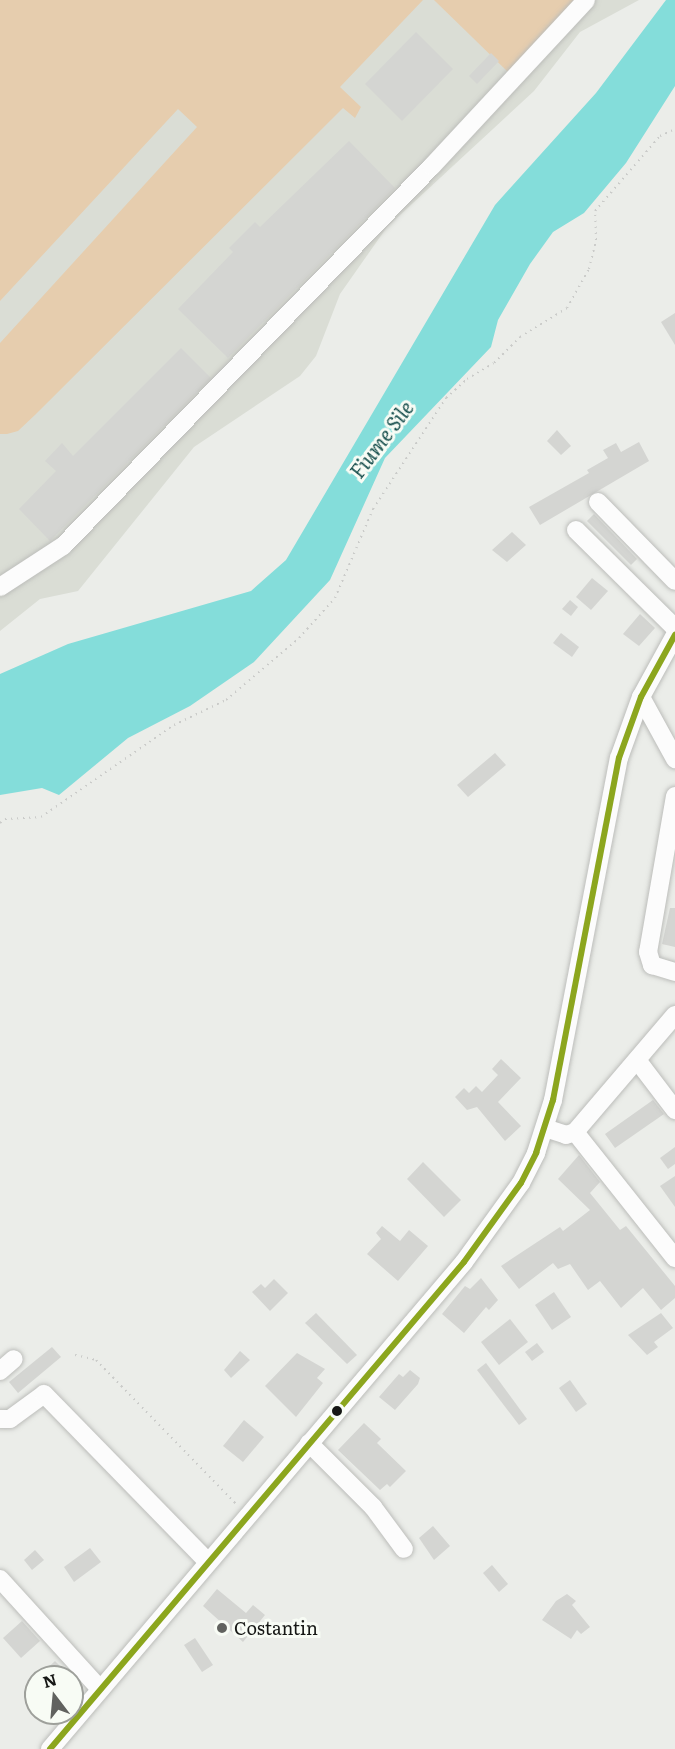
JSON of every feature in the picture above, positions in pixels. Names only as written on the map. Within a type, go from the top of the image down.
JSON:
[{"type":"street","points":[[0,586],[63,546],[432,166],[586,0]]},
{"type":"street","points":[[597,502],[675,581]]},
{"type":"street","points":[[576,530],[675,628]]},
{"type":"street","points":[[50,1749],[498,1220],[521,1183],[545,1128],[608,800],[641,697],[675,635]]},
{"type":"street","points":[[641,697],[675,759]]},
{"type":"street","points":[[675,796],[648,952],[652,965],[675,972]]},
{"type":"street","points":[[545,1128],[566,1135],[575,1132],[675,1016]]},
{"type":"street","points":[[637,1060],[675,1110]]},
{"type":"street","points":[[575,1132],[675,1258]]},
{"type":"street","points":[[0,1371],[14,1359]]},
{"type":"street","points":[[0,1419],[10,1419],[44,1394],[208,1562]]},
{"type":"street","points":[[309,1443],[373,1507],[404,1549]]},
{"type":"street","points":[[0,1579],[100,1689]]},
{"type":"path","points":[[0,823],[5,819],[41,817],[174,725],[226,700],[299,638],[334,598],[373,508],[446,398],[467,379],[494,363],[520,337],[567,308],[589,269],[596,240],[595,212],[660,136],[675,129]]},
{"type":"path","points":[[75,1355],[96,1360],[248,1516]]},
{"type":"shaded area","points":[[0,0],[639,0],[580,32],[534,91],[387,227],[340,294],[316,356],[300,376],[194,447],[78,591],[40,599],[0,631]]},
{"type":"shaded area","points":[[0,0],[423,0],[340,87],[361,107],[355,118],[343,108],[36,414],[18,431],[7,434],[0,434],[0,343],[197,127],[178,109],[0,301]]},
{"type":"shaded area","points":[[434,0],[578,0],[509,73]]},
{"type":"water","name":"Fiume Sile","points":[[666,0],[675,0],[675,86],[626,163],[584,213],[553,232],[530,264],[498,320],[491,347],[385,458],[330,580],[254,662],[190,706],[128,738],[59,795],[42,788],[0,795],[0,674],[68,644],[251,591],[286,560],[495,205],[596,93]]},
{"type":"building","points":[[416,32],[453,69],[402,121],[365,84]]},
{"type":"building","points":[[491,53],[499,61],[477,84],[469,76]]},
{"type":"building","points":[[349,141],[395,188],[228,358],[178,309],[233,252],[229,248],[255,222],[260,227]]},
{"type":"building","points":[[675,313],[675,345],[661,322]]},
{"type":"building","points":[[181,348],[211,378],[50,541],[19,509],[56,471],[45,461],[62,443],[73,456]]},
{"type":"building","points":[[557,430],[571,446],[561,455],[547,441]]},
{"type":"building","points":[[639,442],[649,461],[540,525],[529,507],[589,473],[587,470],[608,458],[603,450],[616,443],[621,452]]},
{"type":"building","points":[[594,514],[637,559],[631,565],[587,521]]},
{"type":"building","points":[[512,532],[526,545],[507,562],[492,550]]},
{"type":"building","points":[[592,578],[608,591],[591,610],[576,597]]},
{"type":"building","points":[[570,600],[578,607],[571,616],[562,609]]},
{"type":"building","points":[[640,614],[655,628],[639,646],[623,634]]},
{"type":"building","points":[[561,633],[579,647],[572,657],[553,643]]},
{"type":"building","points":[[495,753],[506,765],[468,797],[457,785]]},
{"type":"building","points":[[670,908],[675,908],[675,947],[662,944]]},
{"type":"building","points":[[501,1059],[521,1078],[498,1102],[521,1126],[505,1141],[477,1107],[467,1110],[455,1097],[464,1088],[469,1093],[476,1086],[482,1092],[498,1075],[492,1069]]},
{"type":"building","points":[[653,1100],[664,1114],[615,1148],[605,1134]]},
{"type":"building","points":[[675,1147],[675,1164],[668,1169],[660,1158]]},
{"type":"building","points":[[579,1155],[600,1182],[590,1193],[620,1230],[626,1226],[675,1286],[675,1298],[661,1310],[643,1288],[621,1308],[600,1281],[588,1290],[570,1264],[558,1269],[553,1263],[519,1289],[501,1266],[560,1227],[563,1231],[590,1210],[558,1179]]},
{"type":"building","points":[[423,1162],[461,1200],[444,1217],[407,1179]]},
{"type":"building","points":[[675,1176],[675,1207],[660,1186]]},
{"type":"building","points":[[382,1226],[400,1241],[409,1230],[428,1246],[398,1281],[367,1254],[381,1239],[376,1233]]},
{"type":"building","points":[[481,1278],[498,1300],[489,1310],[486,1307],[464,1333],[442,1314],[465,1286],[470,1289]]},
{"type":"building","points":[[274,1279],[288,1293],[270,1311],[252,1292],[261,1284],[265,1288]]},
{"type":"building","points":[[554,1292],[571,1317],[552,1330],[535,1305]]},
{"type":"building","points":[[316,1313],[357,1355],[347,1364],[305,1323]]},
{"type":"building","points":[[661,1313],[673,1328],[654,1342],[658,1347],[647,1355],[628,1335]]},
{"type":"building","points":[[510,1319],[528,1342],[499,1365],[481,1342]]},
{"type":"building","points":[[537,1343],[544,1352],[532,1361],[525,1352]]},
{"type":"building","points":[[52,1347],[61,1357],[18,1393],[9,1382]]},
{"type":"building","points":[[240,1351],[250,1360],[231,1378],[224,1370]]},
{"type":"building","points":[[297,1353],[325,1369],[317,1378],[323,1383],[296,1417],[265,1386]]},
{"type":"building","points":[[486,1363],[527,1419],[519,1425],[477,1370]]},
{"type":"building","points":[[410,1370],[420,1378],[418,1384],[395,1410],[379,1397],[399,1374],[403,1377]]},
{"type":"building","points":[[570,1380],[587,1404],[576,1412],[559,1388]]},
{"type":"building","points":[[244,1420],[264,1437],[243,1462],[223,1446]]},
{"type":"building","points":[[364,1423],[381,1439],[377,1443],[406,1471],[390,1487],[387,1484],[380,1490],[338,1450]]},
{"type":"building","points":[[433,1526],[450,1546],[434,1560],[419,1538]]},
{"type":"building","points":[[90,1548],[101,1562],[74,1582],[64,1567]]},
{"type":"building","points":[[35,1550],[44,1560],[32,1570],[24,1560]]},
{"type":"building","points":[[492,1565],[508,1584],[499,1592],[483,1573]]},
{"type":"building","points":[[217,1589],[246,1613],[253,1605],[265,1615],[243,1642],[203,1606]]},
{"type":"building","points":[[567,1594],[576,1601],[572,1605],[590,1627],[581,1634],[577,1630],[571,1639],[542,1620],[556,1601]]},
{"type":"building","points":[[22,1621],[40,1641],[21,1658],[3,1638]]},
{"type":"building","points":[[195,1638],[213,1665],[202,1672],[184,1645]]},
{"type":"transit line","points":[[50,1749],[464,1262],[521,1183],[536,1153],[553,1100],[619,758],[641,697],[675,635]]},
{"type":"place","name":"Costantin","points":[[222,1628]]}]
